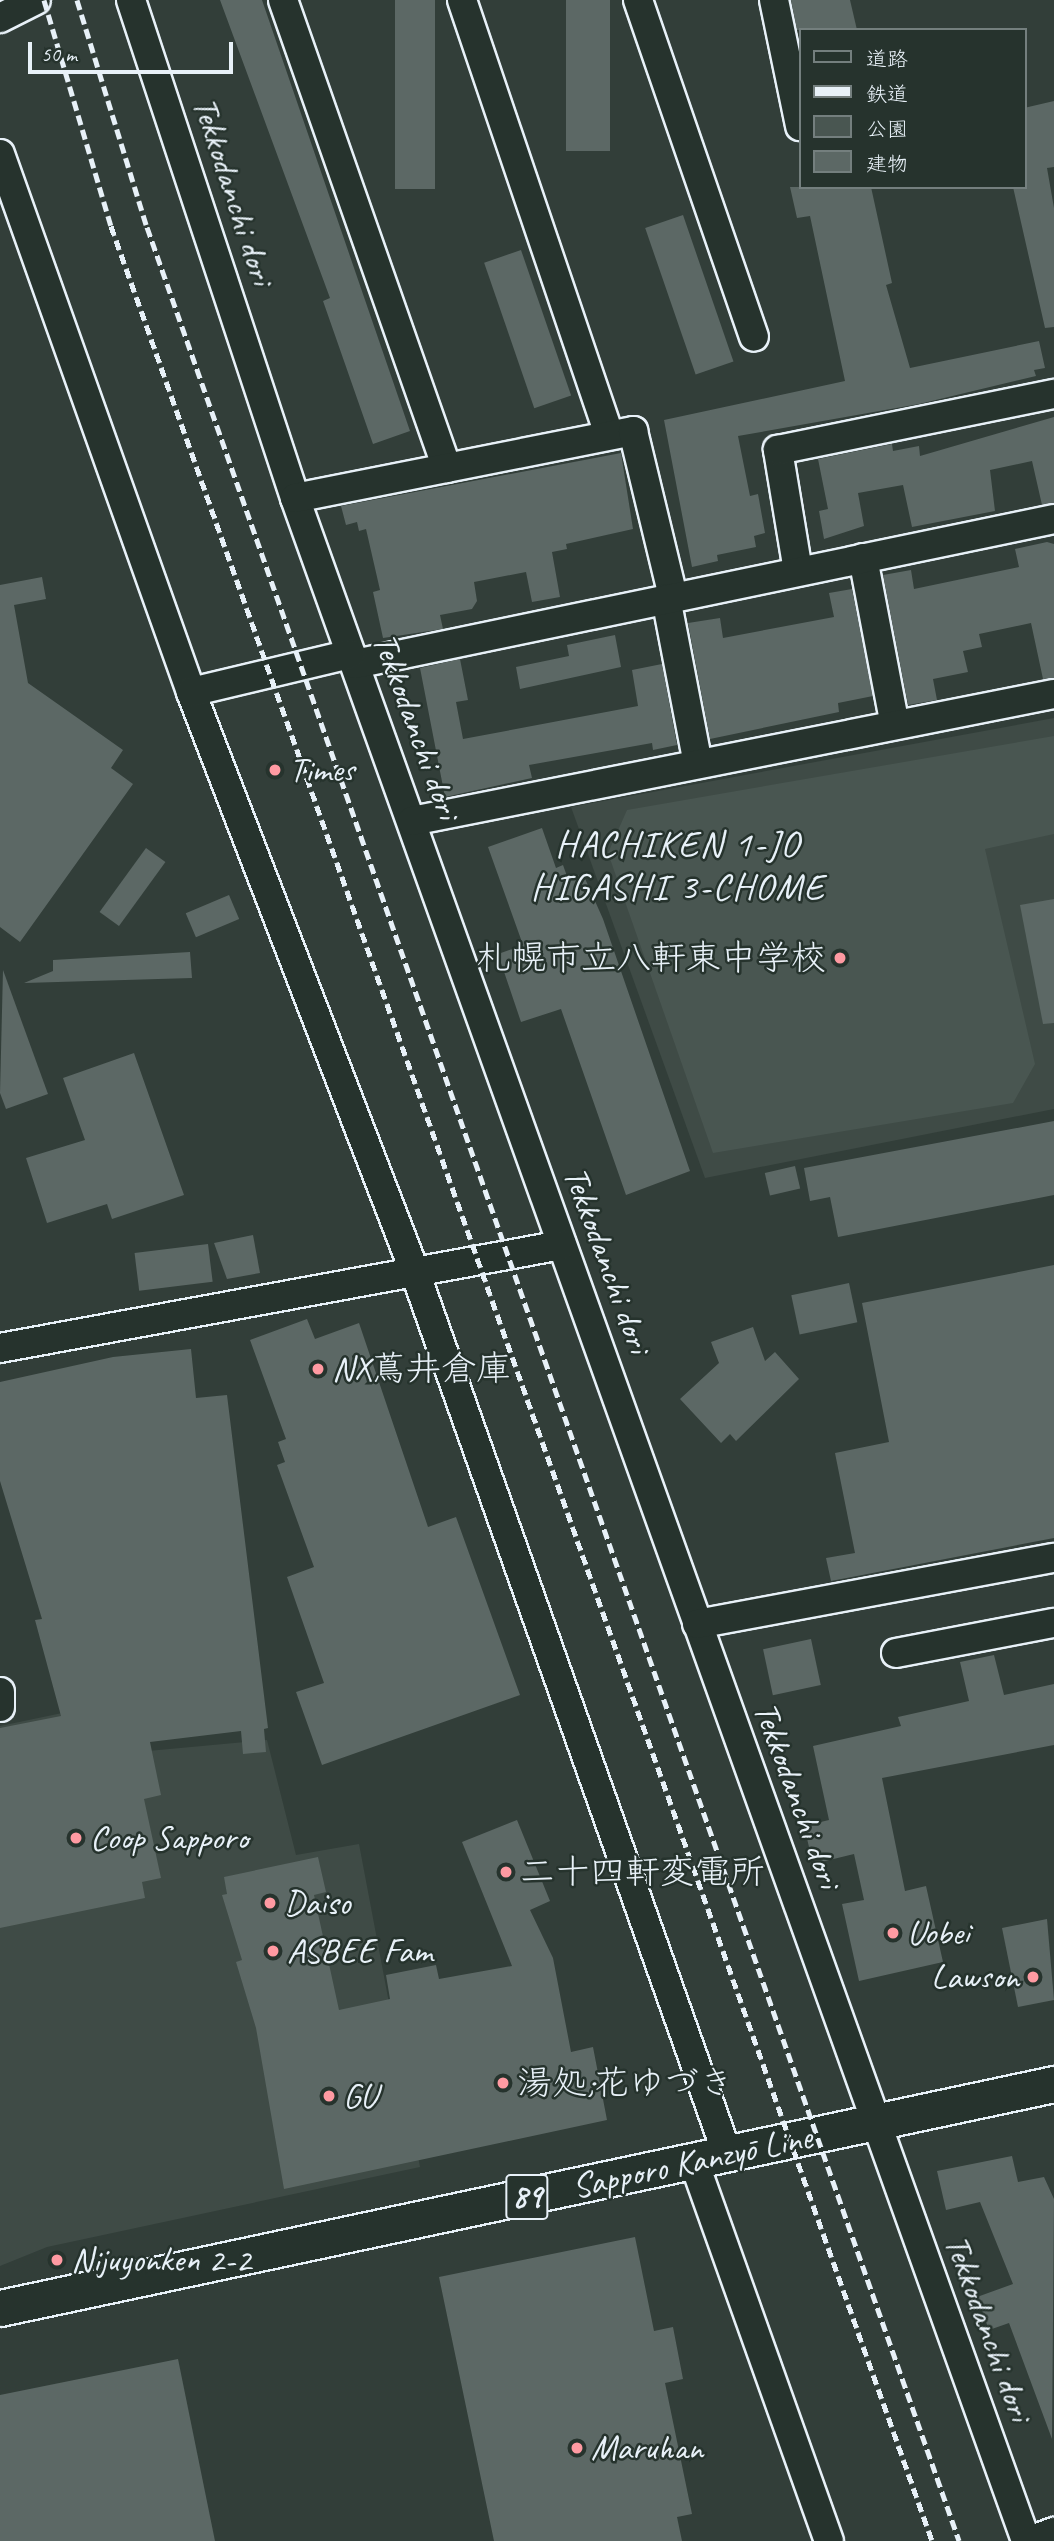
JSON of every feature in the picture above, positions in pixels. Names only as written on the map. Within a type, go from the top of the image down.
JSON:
[{"type":"main road","name":"Sapporo Kanzyō Line","points":[[0,2308],[729,2156],[874,2121],[1054,2084]]},
{"type":"street","points":[[0,18],[36,0]]},
{"type":"street","name":"Tekkodanchi dori","points":[[131,0],[295,498],[874,2121],[1028,2541]]},
{"type":"street","points":[[283,0],[447,468]]},
{"type":"street","points":[[462,0],[609,434]]},
{"type":"street","points":[[638,0],[754,337]]},
{"type":"street","points":[[774,0],[799,121]]},
{"type":"street","points":[[0,154],[191,692],[416,1275],[729,2156]]},
{"type":"street","points":[[798,571],[778,450],[1054,394]]},
{"type":"street","points":[[295,498],[633,431],[670,597],[698,764]]},
{"type":"street","points":[[191,692],[1054,519]]},
{"type":"street","points":[[863,558],[895,725]]},
{"type":"street","points":[[412,821],[1054,694]]},
{"type":"street","points":[[0,1348],[416,1275],[562,1245]]},
{"type":"street","points":[[697,1624],[1054,1558]]},
{"type":"street","points":[[896,1653],[1054,1623]]},
{"type":"street","points":[[0,1692],[0,1707]]},
{"type":"street","points":[[694,2162],[829,2541]]},
{"type":"street","points":[[1028,2541],[1054,2532]]},
{"type":"shaded area","name":"札幌市立八軒東中学校","points":[[1054,718],[1054,1109],[705,1178],[571,807]]},
{"type":"shaded area","points":[[134,1698],[148,1751],[267,1740],[296,1855],[359,1844],[420,2167],[47,2247],[0,2266],[0,1726]]},
{"type":"green space","name":"札幌市立八軒東中学校","points":[[1054,736],[1054,834],[985,849],[1035,1064],[1013,1103],[713,1153],[608,853],[627,810]]},
{"type":"building","points":[[220,0],[262,0],[410,431],[373,444],[323,301],[330,298]]},
{"type":"building","points":[[395,0],[435,0],[435,189],[395,189]]},
{"type":"building","points":[[566,0],[610,0],[610,151],[566,151]]},
{"type":"building","points":[[791,0],[850,0],[857,28],[797,30]]},
{"type":"building","points":[[1054,101],[1054,167],[1047,168],[1054,208],[1054,327],[1045,328],[1013,189],[1026,189],[1026,108]]},
{"type":"building","points":[[790,187],[871,189],[892,283],[886,285],[910,368],[1039,341],[1045,368],[1034,370],[1036,376],[919,404],[738,436],[750,496],[758,494],[765,533],[754,536],[756,547],[717,555],[718,561],[692,567],[664,420],[845,381],[810,216],[797,218]]},
{"type":"building","points":[[683,215],[733,362],[696,375],[645,228]]},
{"type":"building","points":[[521,250],[571,396],[534,408],[484,263]]},
{"type":"building","points":[[1054,417],[1054,503],[1042,505],[1032,461],[990,470],[995,511],[912,527],[903,485],[858,493],[864,526],[824,539],[819,511],[828,509],[818,459],[892,444],[893,451],[919,446],[920,456]]},
{"type":"building","points":[[621,453],[633,529],[566,544],[567,549],[552,552],[560,597],[532,602],[526,572],[474,582],[477,601],[472,609],[440,615],[443,629],[383,638],[373,592],[380,590],[366,529],[359,531],[357,522],[346,525],[341,506]]},
{"type":"building","points":[[1047,542],[1054,544],[1054,678],[1043,679],[1031,623],[979,634],[982,647],[963,651],[968,672],[933,679],[937,700],[908,705],[883,575],[911,570],[914,589],[1019,567],[1015,549]]},
{"type":"building","points":[[42,577],[46,599],[14,605],[28,683],[123,750],[111,768],[133,784],[20,942],[0,927],[0,585]]},
{"type":"building","points":[[852,589],[873,696],[838,703],[839,712],[710,739],[688,623],[720,618],[723,638],[834,617],[829,593]]},
{"type":"building","points":[[615,635],[621,667],[520,689],[516,667],[569,656],[567,645]]},
{"type":"building","points":[[460,659],[468,700],[456,702],[463,739],[638,706],[632,670],[662,664],[677,745],[653,750],[652,743],[529,765],[532,778],[445,797],[420,668]]},
{"type":"building","points":[[542,828],[556,868],[563,865],[568,879],[583,874],[603,919],[690,1171],[626,1195],[561,1009],[521,1022],[498,954],[523,945],[488,847]]},
{"type":"building","points":[[146,848],[165,862],[119,926],[100,912]]},
{"type":"building","points":[[229,895],[239,919],[196,937],[186,913]]},
{"type":"building","points":[[1054,899],[1054,1023],[1043,1024],[1020,905]]},
{"type":"building","points":[[190,952],[192,978],[24,983],[53,971],[53,960]]},
{"type":"building","points":[[3,970],[48,1094],[6,1109],[0,1093]]},
{"type":"building","points":[[134,1053],[184,1195],[112,1219],[107,1204],[47,1223],[26,1158],[85,1140],[63,1078]]},
{"type":"building","points":[[1054,1121],[1054,1195],[838,1237],[830,1197],[810,1201],[804,1168]]},
{"type":"building","points":[[795,1166],[800,1188],[770,1195],[765,1173]]},
{"type":"building","points":[[253,1235],[260,1273],[227,1279],[214,1243]]},
{"type":"building","points":[[208,1244],[213,1282],[139,1291],[135,1253]]},
{"type":"building","points":[[1054,1265],[1054,1538],[831,1581],[826,1558],[855,1553],[835,1453],[889,1442],[862,1303]]},
{"type":"building","points":[[849,1283],[857,1322],[800,1334],[791,1295]]},
{"type":"building","points":[[307,1319],[315,1339],[359,1323],[428,1527],[456,1517],[520,1695],[322,1765],[296,1692],[324,1683],[287,1577],[314,1567],[277,1465],[285,1462],[278,1442],[286,1439],[250,1340]]},
{"type":"building","points":[[753,1327],[765,1361],[775,1352],[799,1379],[736,1441],[730,1434],[721,1443],[680,1399],[719,1363],[711,1342]]},
{"type":"building","points":[[191,1349],[196,1398],[227,1395],[268,1728],[264,1729],[266,1752],[243,1754],[241,1731],[150,1742],[161,1795],[144,1799],[161,1878],[142,1882],[145,1898],[0,1928],[0,1728],[61,1716],[35,1620],[42,1619],[0,1481],[0,1382],[113,1357]]},
{"type":"building","points":[[811,1639],[821,1685],[773,1695],[763,1649]]},
{"type":"building","points":[[994,1655],[1004,1695],[1054,1684],[1054,1745],[882,1778],[905,1891],[926,1886],[943,1962],[859,1981],[842,1904],[864,1900],[854,1854],[813,1864],[804,1826],[829,1820],[813,1746],[901,1726],[898,1717],[969,1701],[960,1662]]},
{"type":"building","points":[[517,1820],[550,1901],[530,1910],[553,1958],[571,2052],[593,2047],[607,2120],[284,2189],[256,2028],[236,1962],[242,1960],[222,1895],[227,1894],[224,1877],[318,1857],[326,1892],[314,1895],[339,2010],[390,1999],[386,1975],[436,1965],[439,1979],[512,1966],[462,1842]]},
{"type":"building","name":"Lawson","points":[[1047,1919],[1054,2000],[1018,2007],[1002,1928]]},
{"type":"building","points":[[1012,2156],[1018,2182],[1044,2177],[1054,2199],[1052,2439],[1009,2323],[989,2330],[977,2297],[1013,2284],[980,2202],[946,2210],[937,2171]]},
{"type":"building","name":"Maruhan","points":[[635,2237],[654,2331],[673,2327],[683,2379],[665,2383],[692,2514],[677,2517],[682,2541],[494,2541],[439,2277]]},
{"type":"building","points":[[178,2359],[215,2541],[0,2541],[0,2395]]},
{"type":"railway","points":[[44,0],[111,226],[932,2541]]},
{"type":"railway","points":[[77,0],[147,227],[959,2541]]},
{"type":"place","name":"Times","points":[[275,770]]},
{"type":"place","name":"札幌市立八軒東中学校","points":[[840,958]]},
{"type":"place","name":"NX蔦井倉庫","points":[[318,1369]]},
{"type":"place","name":"Coop Sapporo","points":[[76,1838]]},
{"type":"place","name":"二十四軒変電所","points":[[506,1872]]},
{"type":"place","name":"Daiso","points":[[270,1903]]},
{"type":"place","name":"Uobei","points":[[893,1933]]},
{"type":"place","name":"ASBEE Fam","points":[[273,1951]]},
{"type":"place","name":"Lawson","points":[[1033,1977]]},
{"type":"place","name":"湯処;花ゆづき","points":[[503,2083]]},
{"type":"place","name":"GU","points":[[329,2096]]},
{"type":"place","name":"Nijuyonken 2-2","points":[[57,2260]]},
{"type":"place","name":"Maruhan","points":[[577,2448]]},
{"type":"district","name":"HACHIKEN 1-JO HIGASHI 3-CHOME","points":[[678,866]]}]
